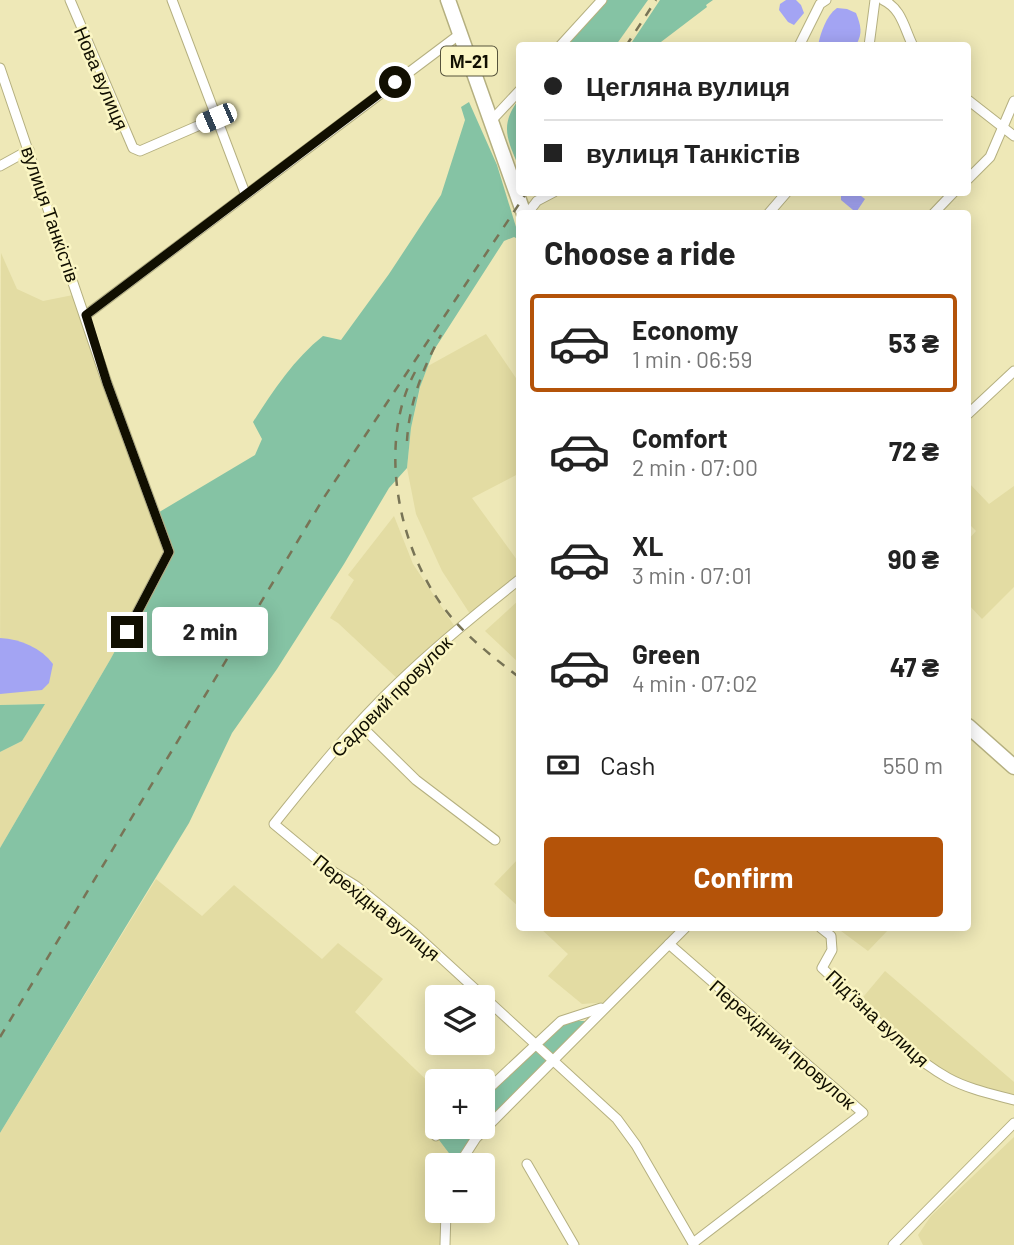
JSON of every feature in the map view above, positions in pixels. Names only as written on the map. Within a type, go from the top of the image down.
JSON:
[{"type":"highway","name":"М-21","points":[[448,0],[516,187]]},
{"type":"highway","points":[[971,729],[1014,767]]},
{"type":"street","name":"Нова вулиця","points":[[71,0],[133,148],[140,151],[216,118]]},
{"type":"street","points":[[172,0],[245,193]]},
{"type":"street","points":[[564,42],[601,0]]},
{"type":"street","points":[[801,42],[820,4],[826,0]]},
{"type":"street","points":[[870,42],[875,0]]},
{"type":"street","points":[[883,0],[891,4],[901,17],[910,42]]},
{"type":"street","points":[[86,315],[460,34]]},
{"type":"street","name":"вулиця Танкістів","points":[[0,68],[107,383],[169,552],[127,632]]},
{"type":"street","points":[[491,121],[516,94]]},
{"type":"street","points":[[971,176],[990,157],[1014,101]]},
{"type":"street","points":[[971,102],[1014,136]]},
{"type":"street","points":[[0,166],[29,150]]},
{"type":"street","points":[[529,210],[537,201],[546,196]]},
{"type":"street","points":[[771,210],[784,196]]},
{"type":"street","points":[[937,210],[950,196]]},
{"type":"street","points":[[971,411],[1014,371]]},
{"type":"street","name":"Садовий провулок","points":[[274,824],[312,777],[396,685],[452,634],[516,582]]},
{"type":"street","points":[[360,724],[416,780],[495,840]]},
{"type":"street","name":"Перехідна вулиця","points":[[274,824],[327,868],[356,886],[414,933],[617,1119],[636,1145],[694,1244]]},
{"type":"street","points":[[467,1153],[477,1138],[682,931]]},
{"type":"street","name":"Підʼїзна вулиця","points":[[825,931],[831,936],[832,950],[822,968],[922,1062],[949,1079],[1014,1100]]},
{"type":"street","name":"Перехідний провулок","points":[[668,944],[863,1113],[694,1244]]},
{"type":"street","points":[[495,1083],[561,1021],[589,1014],[611,1002]]},
{"type":"street","points":[[893,1245],[1014,1123]]},
{"type":"street","points":[[527,1164],[574,1245]]},
{"type":"street","points":[[445,1245],[446,1223]]},
{"type":"shaded area","points":[[1,253],[17,289],[43,301],[78,294],[169,552],[110,660],[0,848],[0,752],[22,741],[44,704],[0,705]]},
{"type":"shaded area","points":[[486,334],[516,378],[516,475],[472,498],[516,558],[516,582],[472,617],[442,571],[416,514],[407,468],[411,428],[428,366]]},
{"type":"shaded area","points":[[971,485],[989,504],[1014,486],[1014,587],[982,619],[971,607],[971,537],[976,531],[971,526]]},
{"type":"shaded area","points":[[394,516],[413,564],[457,630],[400,681],[330,618],[354,580],[348,575]]},
{"type":"shaded area","points":[[516,603],[516,660],[485,631]]},
{"type":"shaded area","points":[[516,861],[516,904],[494,884]]},
{"type":"shaded area","points":[[156,879],[202,916],[234,885],[322,959],[338,943],[383,979],[355,1012],[425,1079],[425,1139],[450,1139],[454,1153],[425,1153],[425,1223],[446,1223],[445,1245],[0,1245],[0,1133]]},
{"type":"shaded area","points":[[543,931],[682,931],[611,1002],[582,1004],[548,976],[568,954]]},
{"type":"shaded area","points":[[841,931],[887,931],[868,951]]},
{"type":"shaded area","points":[[885,971],[1014,1082],[1014,1100],[949,1079],[859,1002]]},
{"type":"shaded area","points":[[1014,1137],[1014,1245],[923,1245],[918,1235],[931,1216]]},
{"type":"green space","points":[[607,0],[648,0],[618,42],[570,42]]},
{"type":"green space","points":[[660,0],[713,0],[661,42],[632,42]]},
{"type":"green space","points":[[469,102],[497,165],[516,227],[516,238],[504,241],[434,350],[420,387],[411,428],[407,468],[389,488],[277,669],[232,733],[189,823],[0,1133],[0,848],[110,660],[169,552],[156,514],[255,455],[262,439],[253,422],[276,387],[293,365],[323,336],[341,340],[441,195],[465,120],[461,107]]},
{"type":"green space","points":[[516,104],[516,159],[507,133]]},
{"type":"green space","points":[[45,704],[22,741],[0,752],[0,705]]},
{"type":"green space","points":[[561,1021],[592,1021],[495,1120],[495,1083]]},
{"type":"green space","points":[[438,1139],[480,1139],[468,1153],[449,1153]]},
{"type":"water","points":[[786,0],[796,0],[804,13],[794,25],[788,22],[779,10],[780,4]]},
{"type":"water","points":[[837,8],[856,13],[860,29],[858,42],[819,42],[833,11]]},
{"type":"water","points":[[841,196],[861,196],[865,199],[858,210],[853,210],[841,200]]},
{"type":"water","points":[[0,638],[30,645],[43,653],[53,664],[49,683],[42,690],[0,694]]},
{"type":"railway","points":[[629,42],[656,0]]},
{"type":"railway","points":[[0,1037],[323,499],[524,196]]},
{"type":"railway","points":[[407,441],[418,386],[441,335]]},
{"type":"railway","points":[[415,372],[403,400],[397,430],[395,462],[398,494],[415,555],[428,583],[452,618],[479,645],[516,675]]},
{"type":"route","points":[[127,632],[169,552],[107,383],[86,315],[395,82]]}]
